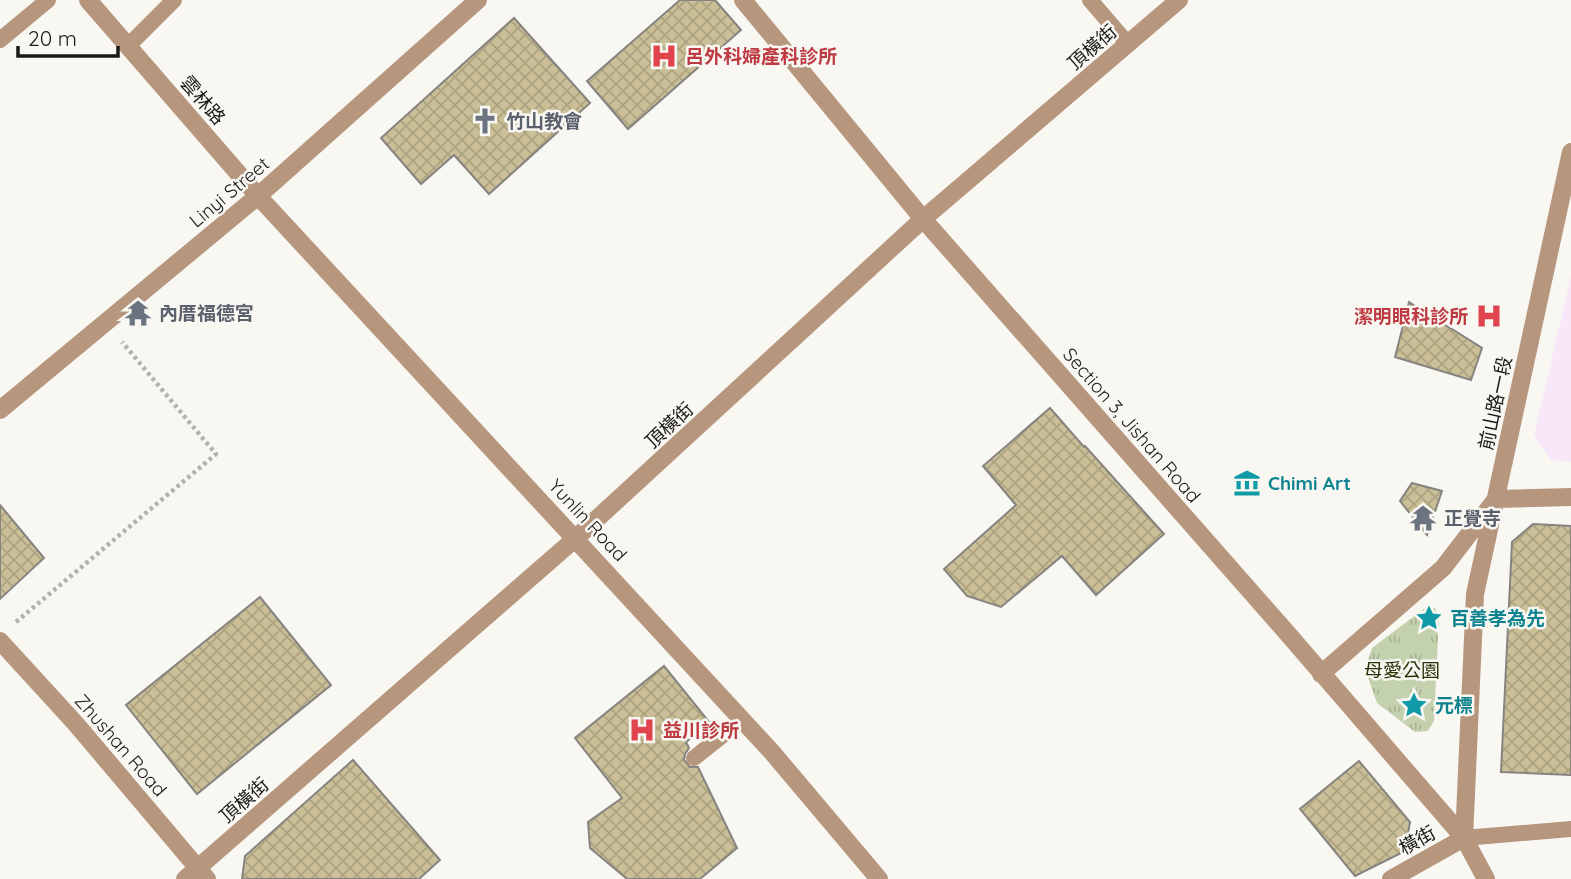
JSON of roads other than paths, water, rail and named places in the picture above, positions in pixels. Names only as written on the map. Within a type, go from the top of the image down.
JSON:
[{"type":"street","name":"雲林路","points":[[88,0],[258,195]]},
{"type":"street","name":"Linyi Street","points":[[0,410],[258,195],[478,0]]},
{"type":"street","name":"Section 3, Jishan Road","points":[[743,0],[923,219],[1464,838],[1486,879]]},
{"type":"street","name":"頂橫街","points":[[197,875],[576,538],[923,219],[1179,0]]},
{"type":"street","name":"前山路一段","points":[[1464,838],[1475,594],[1571,152]]},
{"type":"street","name":"Yunlin Road","points":[[258,195],[742,720],[879,879]]},
{"type":"street","points":[[1496,499],[1571,497]]},
{"type":"street","name":"前山路一段","points":[[1321,674],[1443,568],[1496,499]]},
{"type":"street","name":"Zhushan Road","points":[[5,634],[197,875]]},
{"type":"street","name":"橫街","points":[[1391,879],[1464,838]]},
{"type":"lane","points":[[0,40],[48,0]]},
{"type":"lane","points":[[128,46],[174,0]]},
{"type":"lane","points":[[1090,0],[1128,44]]},
{"type":"lane","points":[[694,758],[742,720]]},
{"type":"lane","points":[[1464,838],[1571,829]]},
{"type":"place","name":"呂外科婦產科診所","points":[[664,56]]},
{"type":"place","name":"竹山教會","points":[[485,121]]},
{"type":"place","name":"內厝福德宮","points":[[138,313]]},
{"type":"place","name":"潔明眼科診所","points":[[1489,316]]},
{"type":"place","name":"Chimi Art","points":[[1247,483]]},
{"type":"place","name":"正覺寺","points":[[1423,518]]},
{"type":"place","name":"百善孝為先","points":[[1429,618]]},
{"type":"place","name":"元標","points":[[1414,705]]},
{"type":"place","name":"益川診所","points":[[642,730]]},
{"type":"park label","name":"母愛公園","points":[[1402,670]]}]
